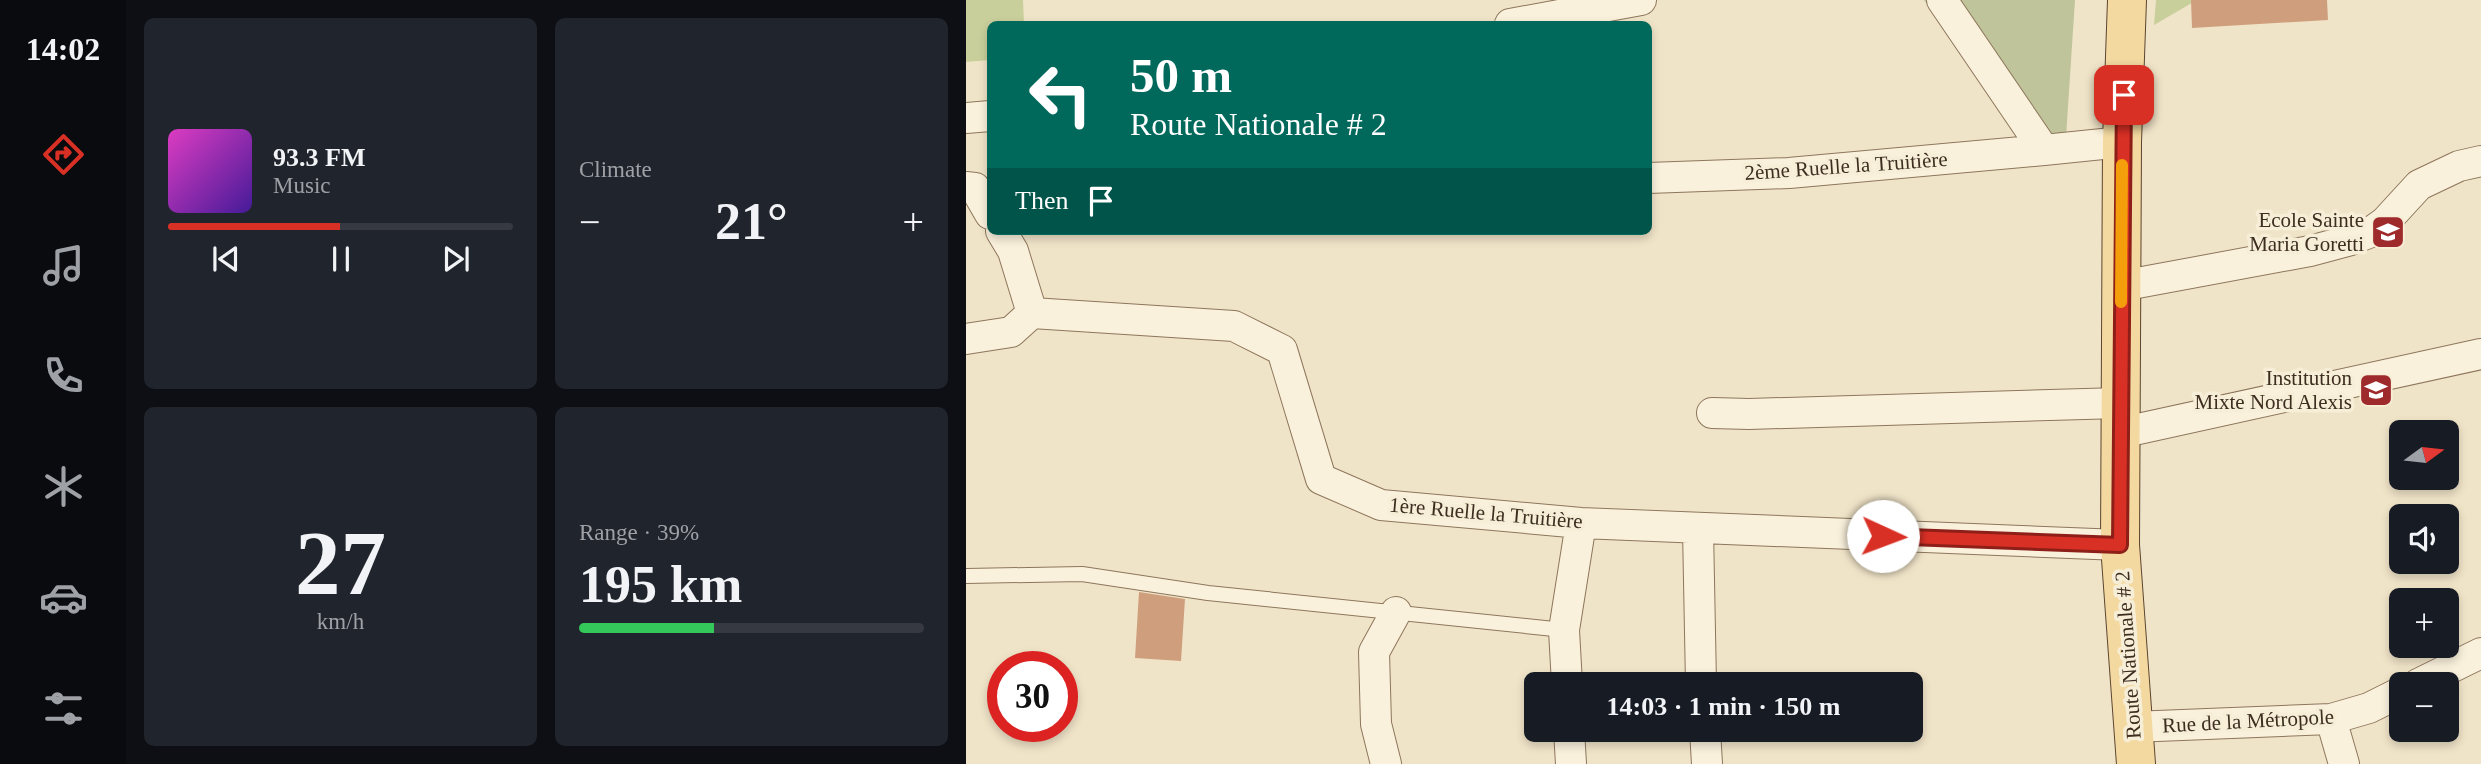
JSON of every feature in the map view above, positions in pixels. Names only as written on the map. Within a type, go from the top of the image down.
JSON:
[{"type":"main road","name":"Route Nationale # 2","points":[[2127,0],[2122,142],[2120,545],[2134,746]]},
{"type":"street","points":[[1526,21],[1641,0]]},
{"type":"street","points":[[1942,0],[2044,150]]},
{"type":"street","points":[[966,118],[987,116]]},
{"type":"street","name":"2ème Ruelle la Truitière","points":[[1652,178],[1789,173],[2122,142]]},
{"type":"street","points":[[2121,286],[2310,251],[2351,240],[2371,232],[2385,222],[2419,185],[2459,166],[2481,160]]},
{"type":"street","points":[[977,188],[987,208]]},
{"type":"street","points":[[966,339],[1011,332],[1032,313],[1013,251],[1003,235]]},
{"type":"street","name":"1ère Ruelle la Truitière","points":[[1032,313],[1234,327],[1282,350],[1321,478],[1381,505],[1581,523],[2120,545]]},
{"type":"street","points":[[1712,413],[2120,419],[2481,354]]},
{"type":"street","points":[[1566,672],[1564,630],[1581,523]]},
{"type":"street","points":[[1699,529],[1701,672]]},
{"type":"street","points":[[1385,764],[1376,724],[1374,652],[1396,612]]},
{"type":"street","points":[[2442,672],[2481,653]]},
{"type":"street","name":"Rue de la Métropole","points":[[2134,746],[2331,719],[2369,708],[2389,698]]},
{"type":"street","points":[[2331,719],[2344,764]]},
{"type":"street","points":[[1570,742],[1571,764]]},
{"type":"street","points":[[1705,742],[1707,764]]},
{"type":"lane","points":[[966,576],[1082,574],[1208,593],[1564,630]]},
{"type":"green space","points":[[966,0],[1023,0],[1024,21],[987,21],[987,60],[966,62]]},
{"type":"green space","points":[[1924,0],[2075,0],[2065,152],[2023,144]]},
{"type":"green space","points":[[2156,0],[2197,0],[2154,25]]},
{"type":"building","points":[[2191,0],[2327,0],[2328,20],[2192,28]]},
{"type":"building","points":[[1139,592],[1185,599],[1181,661],[1135,658]]},
{"type":"slow traffic","points":[[2121,302],[2122,165]]},
{"type":"place","name":"Ecole Sainte Maria Goretti","points":[[2388,232]]},
{"type":"place","name":"Institution Mixte Nord Alexis","points":[[2376,390]]},
{"type":"route","points":[[1883,536],[2120,545],[2124,95]]}]
